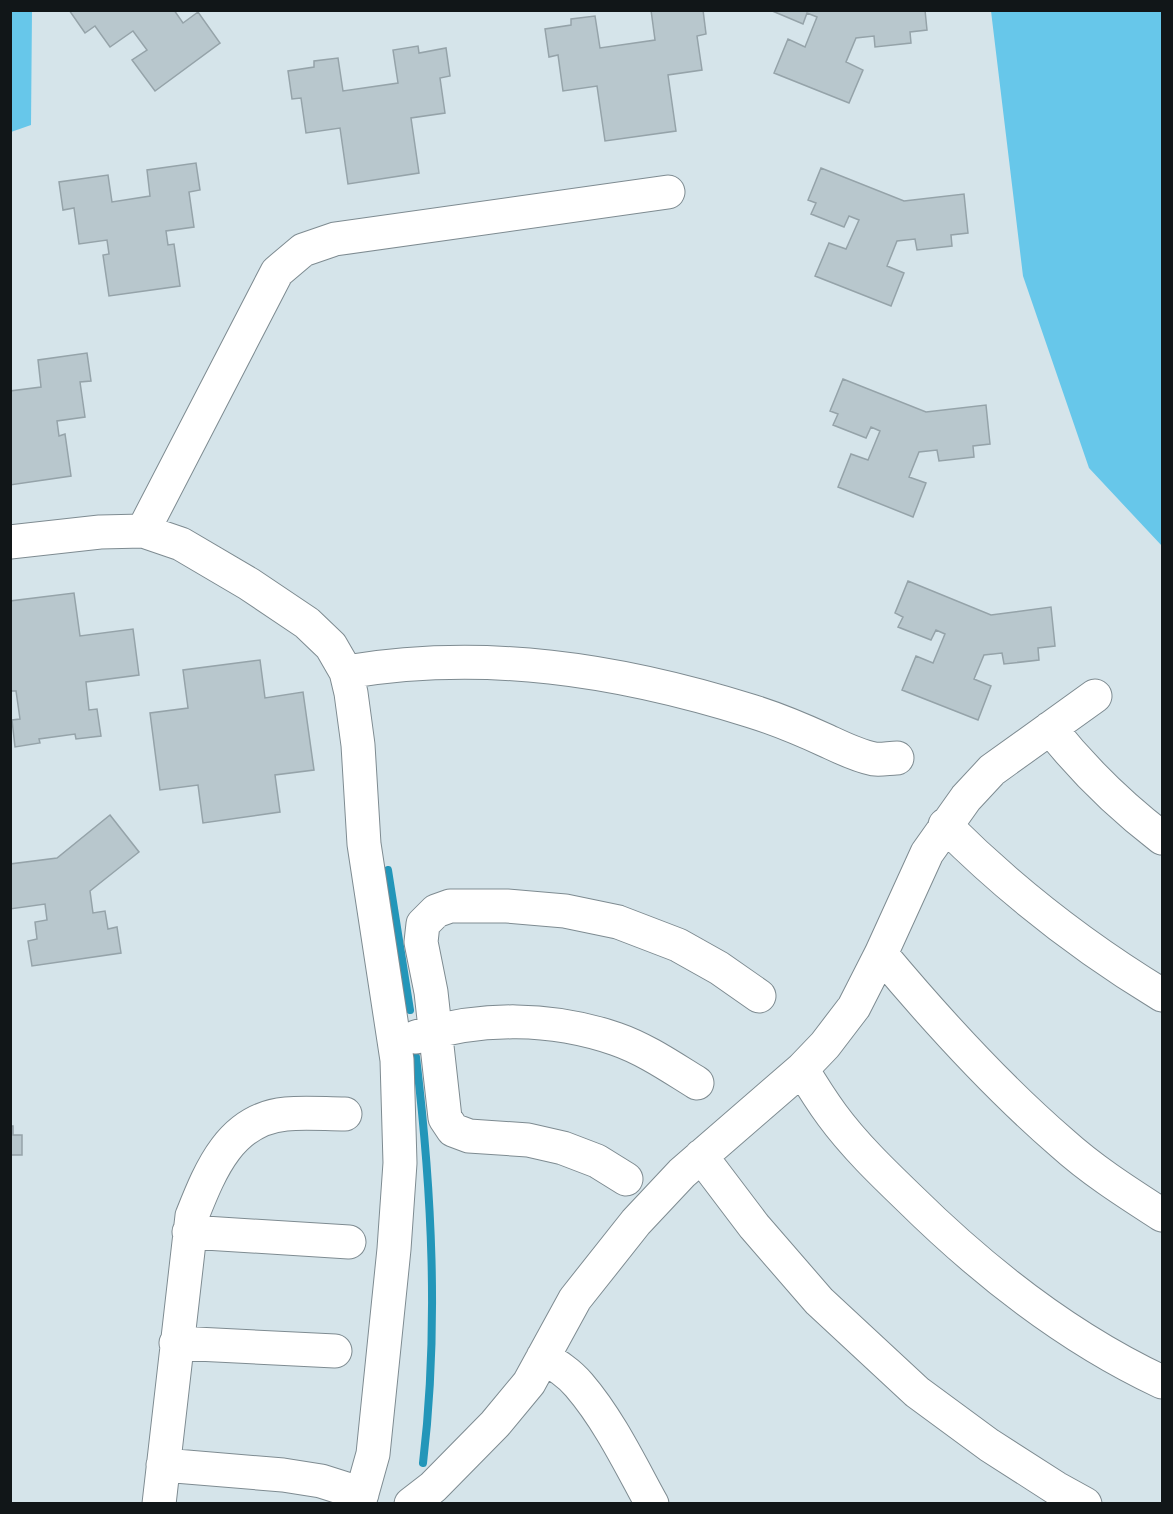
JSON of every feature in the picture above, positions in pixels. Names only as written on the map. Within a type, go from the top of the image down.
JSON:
[{"type":"street","points":[[143,531],[277,272],[303,250],[335,239],[668,192]]},
{"type":"street","points":[[10,542],[100,532],[143,531],[182,544],[249,584],[307,623],[331,646],[346,672],[351,693],[358,745],[364,844],[395,1044],[400,1163],[394,1249],[373,1454],[361,1499],[321,1481],[281,1489],[164,1464]]},
{"type":"street","points":[[346,672],[400,664],[489,662],[546,665],[622,677],[753,712],[856,754],[876,759],[897,758]]},
{"type":"street","points":[[423,1500],[495,1424],[529,1383],[575,1299],[636,1221],[682,1173],[802,1069],[825,1045],[854,1007],[881,954],[927,852],[966,798],[993,770],[1095,696]]},
{"type":"street","points":[[1050,728],[1100,787],[1162,838]]},
{"type":"street","points":[[945,825],[999,877],[1052,920],[1127,974],[1162,995]]},
{"type":"street","points":[[626,1179],[597,1161],[563,1148],[528,1140],[469,1136],[453,1130],[445,1118],[431,992],[421,942],[423,924],[436,911],[450,906],[518,907],[565,911],[618,922],[678,945],[719,968],[759,996]]},
{"type":"street","points":[[881,954],[959,1043],[1008,1094],[1063,1145],[1116,1185],[1162,1215]]},
{"type":"street","points":[[395,1044],[436,1030],[482,1022],[527,1022],[573,1028],[627,1044],[658,1059],[697,1083]]},
{"type":"street","points":[[802,1069],[831,1114],[870,1159],[942,1231],[1023,1297],[1137,1371],[1162,1382]]},
{"type":"street","points":[[159,1503],[189,1232],[192,1216],[210,1173],[231,1140],[254,1123],[284,1114],[345,1114]]},
{"type":"street","points":[[702,1156],[754,1226],[819,1301],[917,1392],[989,1445],[1056,1488],[1085,1503]]},
{"type":"street","points":[[189,1232],[350,1242]]},
{"type":"street","points":[[177,1342],[334,1352]]},
{"type":"street","points":[[543,1357],[562,1368],[579,1384],[625,1455],[652,1503]]},
{"type":"shaded area","points":[[10,11],[32,11],[31,125],[11,132]]},
{"type":"shaded area","points":[[991,11],[1162,11],[1162,546],[1089,468],[1023,276]]},
{"type":"building","points":[[69,10],[174,10],[183,23],[198,12],[220,43],[155,91],[132,60],[147,50],[133,31],[110,47],[95,26],[85,33]]},
{"type":"building","points":[[651,10],[703,10],[706,34],[697,36],[702,70],[668,75],[676,131],[605,141],[597,86],[563,91],[558,55],[549,57],[545,29],[571,25],[571,19],[595,16],[600,48],[655,40]]},
{"type":"building","points":[[770,10],[925,10],[927,30],[910,32],[911,43],[875,47],[874,36],[856,38],[846,62],[863,70],[849,103],[774,73],[788,39],[805,47],[817,17],[807,13],[803,24]]},
{"type":"building","points":[[418,46],[419,53],[446,48],[450,76],[440,78],[445,113],[411,118],[419,173],[348,184],[340,128],[306,133],[301,98],[292,99],[288,71],[314,67],[314,61],[338,58],[343,91],[398,83],[393,50]]},
{"type":"building","points":[[196,163],[200,190],[189,192],[194,227],[166,231],[168,245],[174,244],[180,286],[109,296],[103,255],[109,254],[107,240],[79,244],[74,208],[63,210],[59,182],[108,175],[112,202],[150,196],[147,170]]},
{"type":"building","points":[[821,168],[904,201],[964,194],[968,233],[951,235],[952,246],[917,250],[915,239],[897,241],[887,266],[904,273],[891,306],[815,276],[829,243],[846,249],[859,220],[849,216],[844,227],[811,214],[816,203],[808,200]]},
{"type":"building","points":[[87,353],[91,381],[80,382],[85,417],[57,421],[59,436],[65,434],[71,476],[10,485],[10,391],[41,387],[38,360]]},
{"type":"building","points":[[843,379],[926,412],[986,405],[990,444],[973,446],[974,457],[939,461],[937,450],[919,452],[909,477],[926,483],[913,517],[838,487],[851,454],[868,460],[880,431],[871,427],[866,438],[833,425],[838,414],[830,411]]},
{"type":"building","points":[[908,581],[991,615],[1051,607],[1055,646],[1038,648],[1039,660],[1004,664],[1002,653],[984,655],[974,679],[991,686],[978,720],[902,690],[916,656],[933,663],[945,634],[936,630],[931,640],[898,627],[903,617],[895,613]]},
{"type":"building","points":[[74,593],[80,636],[133,629],[139,675],[86,682],[89,710],[97,709],[101,736],[76,739],[75,734],[39,739],[40,743],[15,747],[12,720],[20,719],[16,691],[10,691],[10,601]]},
{"type":"building","points":[[260,660],[265,698],[303,692],[314,770],[275,775],[280,812],[203,823],[198,785],[160,790],[150,713],[188,708],[183,670]]},
{"type":"building","points":[[110,815],[139,852],[90,891],[93,913],[105,911],[108,929],[117,927],[121,953],[32,966],[28,941],[37,939],[35,922],[47,920],[45,904],[10,909],[10,864],[57,858]]},
{"type":"building","points":[[10,1126],[13,1126],[13,1135],[22,1135],[22,1155],[10,1155]]},
{"type":"waterway","points":[[388,870],[410,1010]]},
{"type":"waterway","points":[[416,1057],[426,1158],[432,1311],[431,1362],[423,1463]]}]
